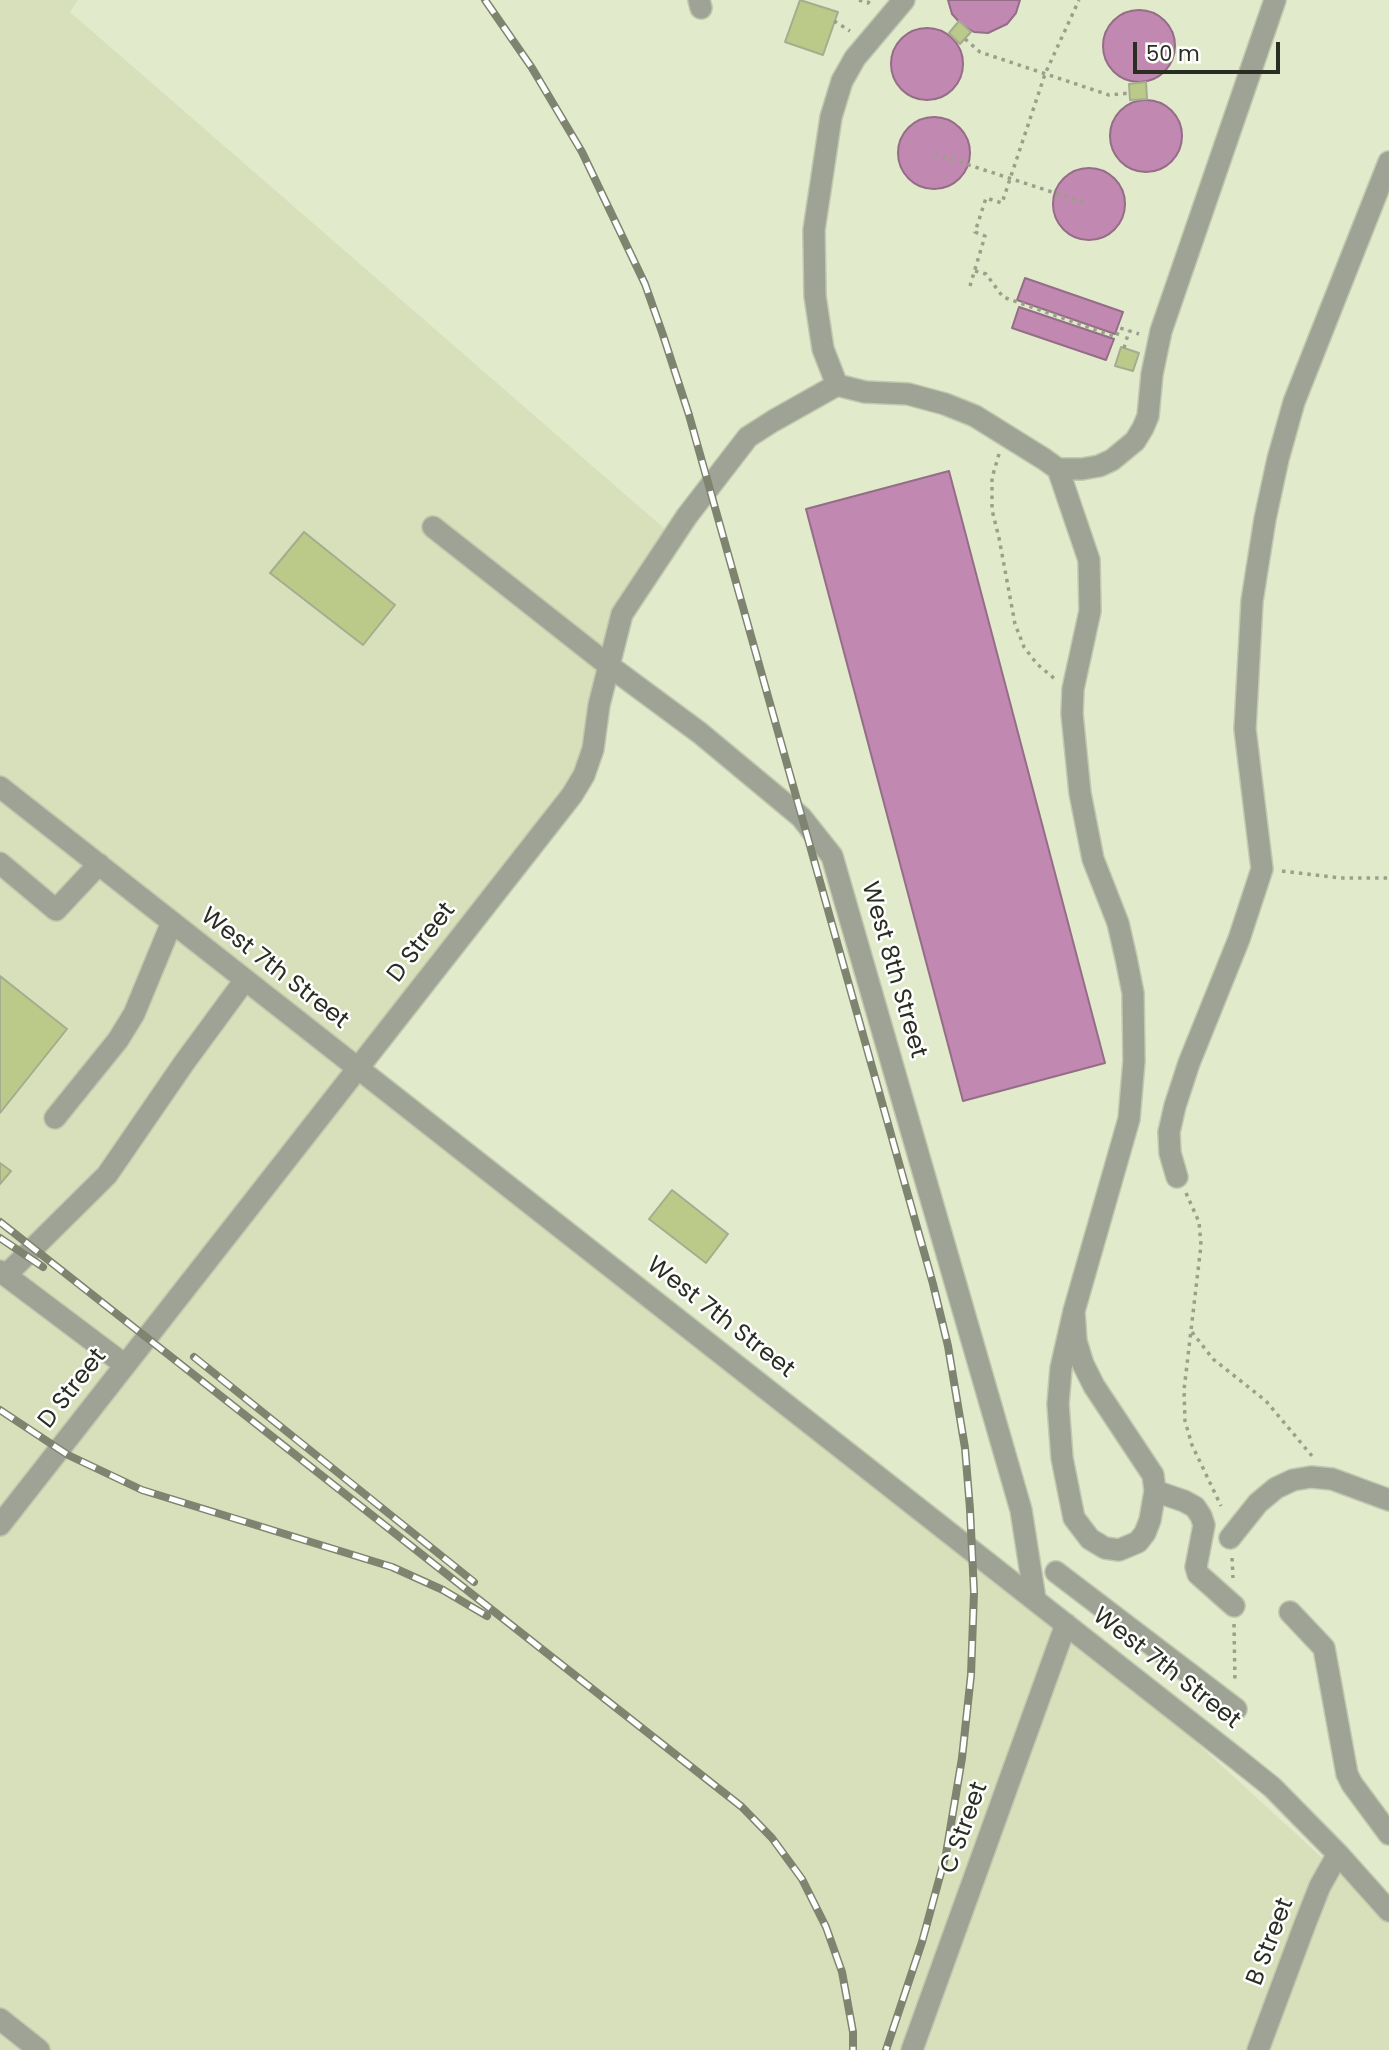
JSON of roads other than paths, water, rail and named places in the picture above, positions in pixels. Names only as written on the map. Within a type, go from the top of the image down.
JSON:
[{"type":"street","points":[[904,0],[855,58],[842,81],[831,117],[814,230],[815,296],[823,349],[837,386],[858,391],[908,394],[945,404],[975,416],[1058,469],[1098,466],[1118,456],[1135,441],[1148,416],[1158,341],[1275,0]]},
{"type":"street","points":[[1177,1177],[1170,1153],[1169,1132],[1175,1105],[1239,939],[1262,869],[1245,729],[1252,601],[1265,519],[1294,402],[1389,162]]},
{"type":"street","name":"D Street","points":[[0,1525],[572,794],[584,775],[593,749],[599,705],[622,614],[687,516],[748,437],[837,386]]},
{"type":"street","points":[[1058,469],[1089,560],[1090,611],[1073,689],[1072,713],[1085,821],[1093,859],[1121,934],[1133,993],[1134,1027],[1129,1119],[1074,1311],[1061,1368],[1058,1404],[1062,1458],[1074,1518],[1090,1539],[1105,1548],[1119,1550],[1138,1542],[1145,1533],[1150,1520],[1153,1475],[1094,1386],[1083,1364],[1076,1341],[1074,1311]]},
{"type":"street","name":"West 8th Street","points":[[433,527],[608,665],[700,733],[778,797],[801,817],[832,856],[1021,1510],[1035,1599]]},
{"type":"street","name":"West 7th Street","points":[[0,786],[1272,1787],[1389,1911]]},
{"type":"street","points":[[0,863],[56,910],[99,864]]},
{"type":"street","points":[[55,1118],[118,1040],[134,1014],[172,922]]},
{"type":"street","points":[[125,1365],[3,1273],[107,1175],[245,980]]},
{"type":"street","points":[[1230,1538],[1258,1503],[1276,1488],[1293,1480],[1311,1477],[1332,1479],[1389,1500]]},
{"type":"street","points":[[1154,1491],[1195,1507],[1204,1525],[1196,1567],[1198,1574],[1234,1606]]},
{"type":"street","points":[[1056,1572],[1236,1709]]},
{"type":"street","points":[[1290,1612],[1324,1648],[1347,1774],[1389,1834]]},
{"type":"street","name":"C Street","points":[[912,2050],[1066,1623]]},
{"type":"street","name":"B Street","points":[[1258,2050],[1320,1886],[1338,1854]]},
{"type":"street","points":[[0,2019],[39,2050]]},
{"type":"railway","points":[[485,0],[532,68],[582,152],[645,284],[663,335],[689,415],[933,1284],[948,1346],[965,1448],[970,1509],[974,1592],[971,1675],[962,1758],[946,1854],[922,1942],[886,2050]]},
{"type":"railway","points":[[0,1222],[742,1807],[772,1838],[802,1879],[826,1927],[842,1972],[853,2032],[853,2050]]},
{"type":"railway","points":[[0,1238],[43,1267]]},
{"type":"railway","points":[[194,1357],[474,1582]]},
{"type":"railway","points":[[0,1410],[68,1455],[142,1490],[392,1567],[443,1590],[487,1616]]}]
